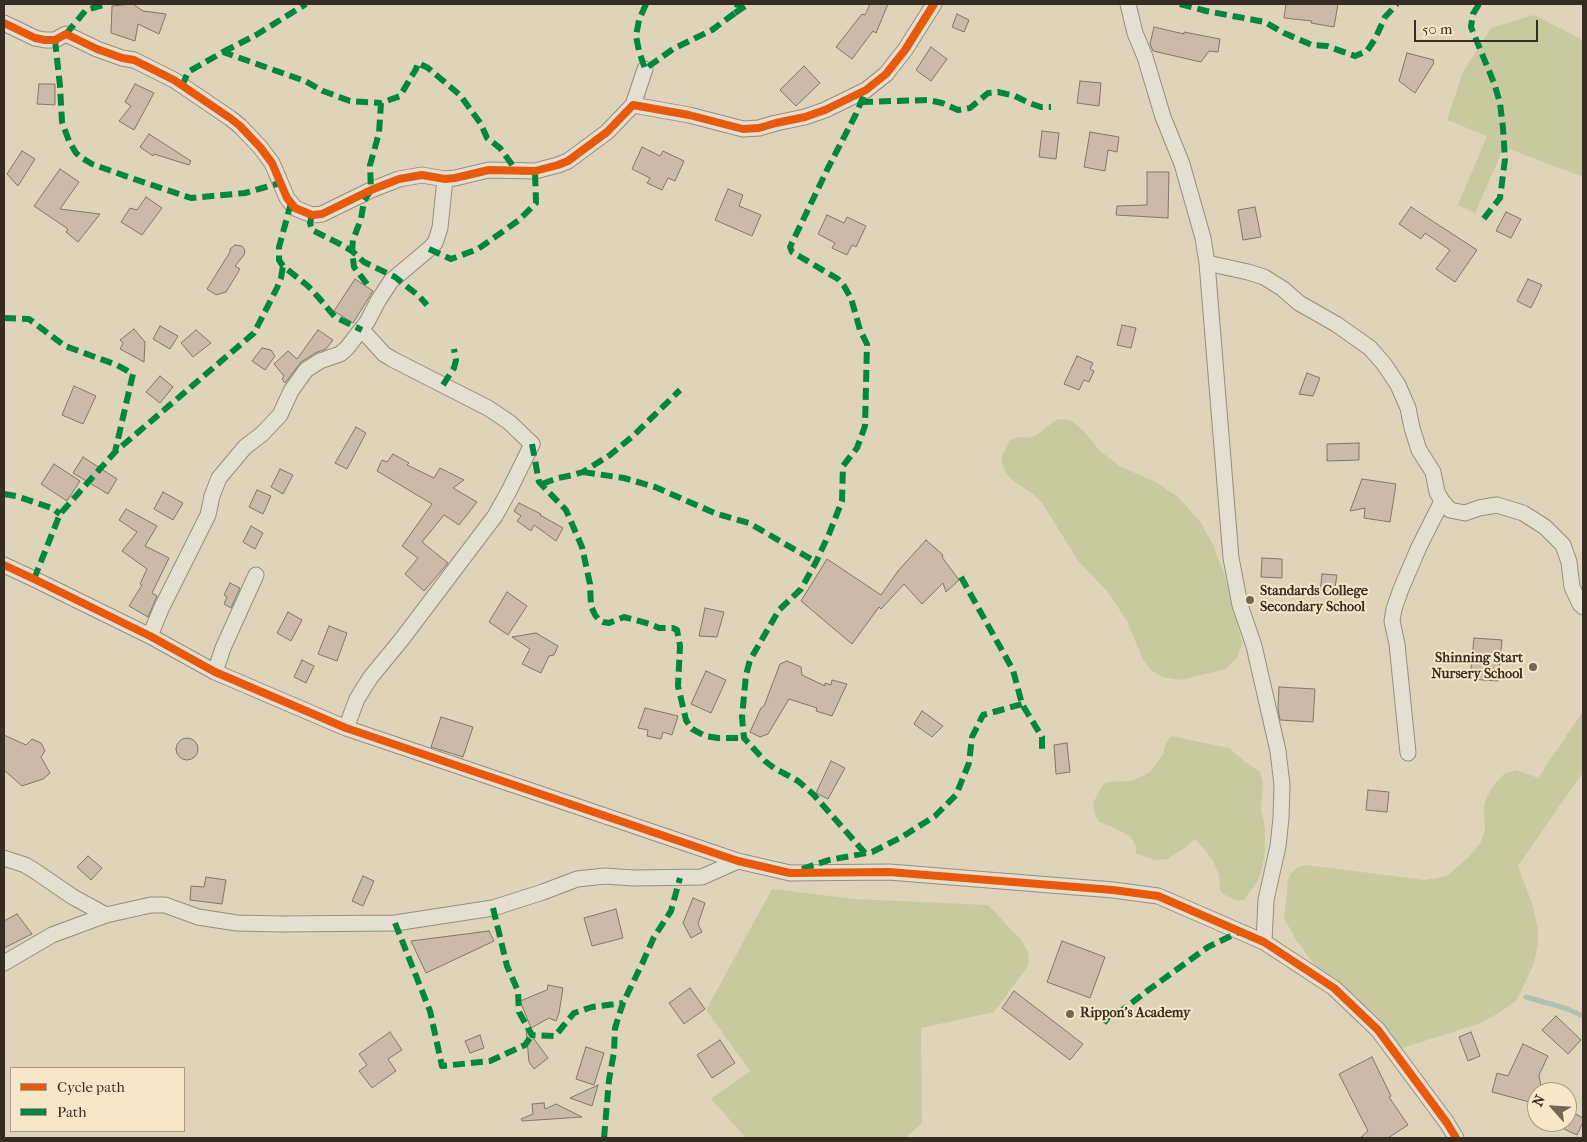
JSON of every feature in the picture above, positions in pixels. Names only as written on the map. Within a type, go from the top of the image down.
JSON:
[{"type":"street","points":[[634,105],[689,115],[743,129],[759,128],[825,110],[866,90],[886,74],[905,50],[934,4]]},
{"type":"street","points":[[1128,4],[1135,33],[1182,164],[1198,217],[1207,263],[1231,558],[1240,605],[1254,646],[1273,722],[1278,751],[1282,785],[1281,818],[1278,846],[1266,900],[1264,942]]},
{"type":"street","points":[[4,23],[35,38],[45,40],[55,40],[66,34],[97,49],[122,58],[134,60],[174,80],[240,126],[272,163],[287,198],[295,208],[312,215],[322,214],[370,190],[399,179],[422,175],[445,179],[463,177],[489,170],[535,171],[568,161],[608,132],[634,105],[646,70]]},
{"type":"street","points":[[150,636],[208,515],[212,496],[219,478],[245,447],[262,434],[280,415],[291,391],[306,370],[320,361],[340,354],[362,330],[391,281],[430,250],[440,228],[445,179]]},
{"type":"street","points":[[1207,263],[1264,277],[1283,288],[1300,303],[1336,324],[1370,348],[1384,364],[1398,385],[1408,408],[1419,450],[1433,472],[1437,492],[1442,501],[1450,510],[1465,513],[1497,505],[1523,514],[1546,527],[1563,545],[1569,562],[1572,587],[1583,607]]},
{"type":"street","points":[[346,728],[358,699],[370,678],[495,516],[532,444],[509,422],[488,408],[384,354],[362,330]]},
{"type":"street","points":[[1408,753],[1397,644],[1392,621],[1401,589],[1442,501]]},
{"type":"street","points":[[4,565],[150,636],[215,672],[346,728],[738,862],[790,873],[889,872],[1113,890],[1158,896],[1264,942],[1334,988],[1378,1030],[1456,1138]]},
{"type":"street","points":[[215,672],[256,575]]},
{"type":"street","points":[[4,858],[35,871],[73,897],[106,914]]},
{"type":"street","points":[[4,963],[52,935],[106,914],[151,905],[165,905],[198,917],[236,923],[395,923],[493,908],[578,879],[605,876],[634,878],[702,877],[738,862]]},
{"type":"green space","points":[[1534,15],[1583,40],[1583,177],[1504,147],[1475,213],[1458,205],[1487,136],[1447,120],[1463,72],[1491,28]]},
{"type":"green space","points":[[1057,419],[1070,420],[1083,430],[1100,451],[1121,467],[1156,482],[1178,497],[1201,523],[1213,545],[1224,573],[1242,643],[1237,658],[1225,669],[1181,680],[1162,677],[1152,671],[1143,660],[1127,621],[1108,592],[1079,562],[1042,503],[1011,479],[1005,471],[1002,464],[1002,456],[1010,440],[1035,436]]},
{"type":"green space","points":[[1583,711],[1583,772],[1518,866],[1533,906],[1538,930],[1538,944],[1534,964],[1516,1001],[1478,1024],[1393,1051],[1322,975],[1296,940],[1284,918],[1288,880],[1291,873],[1298,867],[1307,865],[1424,880],[1447,876],[1469,857],[1481,842],[1485,830],[1484,808],[1486,798],[1496,782],[1504,774],[1516,770],[1538,778]]},
{"type":"green space","points":[[1171,736],[1229,748],[1260,772],[1263,784],[1261,809],[1265,828],[1265,851],[1262,869],[1257,882],[1244,900],[1235,900],[1220,891],[1219,875],[1213,860],[1195,839],[1167,859],[1154,860],[1136,853],[1136,847],[1131,837],[1099,822],[1095,815],[1093,803],[1102,786],[1106,782],[1132,781],[1150,772],[1163,754]]},
{"type":"green space","points":[[772,889],[855,899],[988,905],[1021,940],[1029,954],[1028,966],[994,1012],[921,1028],[922,1123],[905,1138],[746,1138],[711,1099],[750,1071],[706,1010]]},
{"type":"building","points":[[133,4],[143,11],[166,14],[159,34],[138,24],[135,41],[111,33],[112,6]]},
{"type":"building","points":[[870,4],[888,4],[876,33],[873,31],[852,59],[836,47],[862,14],[865,15]]},
{"type":"building","points":[[1286,4],[1338,4],[1334,27],[1311,23],[1312,21],[1284,18]]},
{"type":"building","points":[[957,14],[969,20],[964,32],[952,27]]},
{"type":"building","points":[[1154,27],[1184,34],[1184,32],[1220,39],[1218,52],[1209,51],[1201,62],[1153,51],[1150,44]]},
{"type":"building","points":[[931,47],[947,59],[931,81],[916,70]]},
{"type":"building","points":[[1407,53],[1434,60],[1415,93],[1399,81]]},
{"type":"building","points":[[804,66],[820,83],[796,106],[780,90]]},
{"type":"building","points":[[1080,81],[1101,83],[1099,106],[1077,103]]},
{"type":"building","points":[[39,84],[55,84],[55,105],[37,104]]},
{"type":"building","points":[[135,84],[154,93],[134,130],[119,121],[131,106],[125,102]]},
{"type":"building","points":[[1042,131],[1059,133],[1056,159],[1039,157]]},
{"type":"building","points":[[1090,132],[1119,137],[1117,152],[1108,150],[1105,171],[1084,167]]},
{"type":"building","points":[[149,134],[191,161],[189,165],[154,154],[153,156],[140,147]]},
{"type":"building","points":[[642,147],[660,156],[663,151],[684,161],[675,181],[668,178],[662,190],[647,183],[650,178],[632,169]]},
{"type":"building","points":[[22,151],[35,159],[18,186],[7,174]]},
{"type":"building","points":[[60,169],[79,182],[60,209],[100,214],[78,242],[66,232],[68,229],[34,206]]},
{"type":"building","points":[[1147,172],[1169,172],[1168,218],[1116,215],[1117,206],[1147,205]]},
{"type":"building","points":[[728,189],[743,195],[739,206],[761,215],[752,236],[715,220]]},
{"type":"building","points":[[146,197],[162,208],[142,235],[121,222],[130,208],[137,210]]},
{"type":"building","points":[[1255,207],[1261,237],[1243,240],[1238,210]]},
{"type":"building","points":[[1411,207],[1477,250],[1455,282],[1436,269],[1450,250],[1425,233],[1421,239],[1399,224]]},
{"type":"building","points":[[1506,212],[1521,219],[1511,238],[1496,231]]},
{"type":"building","points":[[827,215],[844,223],[847,217],[866,226],[856,247],[852,245],[847,255],[832,248],[835,243],[818,234]]},
{"type":"building","points":[[235,245],[242,246],[245,250],[244,255],[235,266],[240,269],[226,292],[216,295],[207,289],[230,249]]},
{"type":"building","points":[[355,279],[373,291],[353,323],[334,311]]},
{"type":"building","points":[[1528,279],[1542,285],[1531,308],[1517,301]]},
{"type":"building","points":[[1122,325],[1136,328],[1131,348],[1117,345]]},
{"type":"building","points":[[160,326],[178,336],[170,349],[153,339]]},
{"type":"building","points":[[134,329],[145,342],[144,362],[120,349],[123,343],[120,340]]},
{"type":"building","points":[[196,330],[211,343],[193,357],[181,343]]},
{"type":"building","points":[[318,330],[333,340],[326,349],[315,353],[301,362],[285,383],[282,379],[284,376],[274,364],[288,351],[297,359]]},
{"type":"building","points":[[262,348],[271,350],[275,356],[265,370],[252,361]]},
{"type":"building","points":[[1077,356],[1093,363],[1090,369],[1094,371],[1089,382],[1084,380],[1079,390],[1064,384]]},
{"type":"building","points":[[1307,373],[1320,378],[1313,396],[1299,394]]},
{"type":"building","points":[[160,376],[173,387],[160,403],[146,392]]},
{"type":"building","points":[[74,386],[96,396],[83,424],[62,415]]},
{"type":"building","points":[[356,427],[366,433],[347,469],[335,463]]},
{"type":"building","points":[[1359,443],[1359,460],[1327,461],[1327,444]]},
{"type":"building","points":[[393,454],[409,463],[407,465],[434,478],[440,468],[464,480],[453,488],[477,502],[459,525],[444,515],[422,542],[448,563],[424,591],[405,574],[418,558],[402,546],[432,504],[377,471],[382,460],[387,462]]},
{"type":"building","points":[[83,457],[117,479],[108,494],[73,473]]},
{"type":"building","points":[[54,464],[80,481],[67,501],[41,484]]},
{"type":"building","points":[[280,469],[293,475],[283,494],[271,487]]},
{"type":"building","points":[[1362,479],[1396,484],[1390,522],[1364,518],[1365,508],[1350,511]]},
{"type":"building","points":[[257,490],[271,496],[263,514],[249,507]]},
{"type":"building","points":[[163,492],[183,503],[173,520],[154,509]]},
{"type":"building","points":[[519,503],[563,528],[556,541],[534,525],[531,531],[517,521],[521,516],[514,511]]},
{"type":"building","points":[[126,509],[157,526],[145,546],[169,558],[152,593],[157,596],[148,617],[129,606],[142,585],[140,584],[147,569],[122,551],[137,532],[119,520]]},
{"type":"building","points":[[251,526],[263,533],[255,549],[243,542]]},
{"type":"building","points":[[926,540],[943,555],[942,557],[959,580],[946,592],[943,583],[922,604],[904,584],[881,609],[879,607],[852,644],[801,601],[827,559],[881,595],[898,571]]},
{"type":"building","points":[[1262,558],[1282,559],[1282,578],[1261,577]]},
{"type":"building","points":[[1322,574],[1337,575],[1334,594],[1320,593]]},
{"type":"building","points":[[230,583],[240,588],[231,608],[224,604],[227,597],[224,595]]},
{"type":"building","points":[[507,592],[527,606],[508,635],[489,622]]},
{"type":"building","points":[[705,608],[724,612],[717,637],[699,636]]},
{"type":"building","points":[[288,612],[302,620],[291,641],[277,633]]},
{"type":"building","points":[[329,626],[347,633],[337,661],[318,654]]},
{"type":"building","points":[[536,633],[558,646],[554,655],[549,656],[541,673],[522,664],[530,649],[512,637]]},
{"type":"building","points":[[1474,638],[1502,640],[1498,681],[1470,679]]},
{"type":"building","points":[[302,660],[314,666],[306,683],[294,677]]},
{"type":"building","points":[[787,661],[801,667],[802,675],[825,686],[825,683],[831,685],[832,680],[847,684],[832,716],[816,711],[817,708],[789,699],[768,734],[760,737],[750,732],[761,708],[764,706],[780,664]]},
{"type":"building","points":[[706,671],[726,680],[711,713],[691,704]]},
{"type":"building","points":[[1279,687],[1315,689],[1313,722],[1280,720],[1278,708]]},
{"type":"building","points":[[645,708],[678,716],[672,735],[663,732],[661,739],[647,736],[648,730],[638,728]]},
{"type":"building","points":[[922,711],[943,726],[932,737],[914,724]]},
{"type":"building","points":[[441,717],[473,727],[463,757],[431,747]]},
{"type":"building","points":[[4,735],[26,745],[32,739],[41,743],[45,751],[41,757],[50,773],[43,779],[22,786],[4,770]]},
{"type":"building","points":[[187,738],[195,741],[198,749],[195,757],[187,760],[179,757],[176,749],[179,741]]},
{"type":"building","points":[[1067,743],[1070,772],[1056,774],[1054,745]]},
{"type":"building","points":[[831,761],[845,768],[828,799],[816,793]]},
{"type":"building","points":[[1368,790],[1389,792],[1387,812],[1366,810]]},
{"type":"building","points":[[88,856],[102,868],[91,880],[77,867]]},
{"type":"building","points":[[363,876],[374,881],[363,906],[352,901]]},
{"type":"building","points":[[206,877],[226,880],[222,904],[190,900],[191,886],[204,887]]},
{"type":"building","points":[[693,898],[705,903],[698,924],[702,932],[691,938],[683,923]]},
{"type":"building","points":[[616,909],[623,938],[592,946],[584,918]]},
{"type":"building","points":[[17,914],[32,934],[4,948],[4,921]]},
{"type":"building","points":[[489,931],[494,941],[426,973],[411,941]]},
{"type":"building","points":[[1062,941],[1105,957],[1090,998],[1047,982]]},
{"type":"building","points":[[548,985],[563,988],[556,1021],[549,1018],[531,1028],[520,1001],[547,990]]},
{"type":"building","points":[[690,988],[705,1009],[684,1024],[669,1003]]},
{"type":"building","points":[[1014,991],[1083,1044],[1070,1060],[1002,1008]]},
{"type":"building","points":[[1556,1016],[1581,1040],[1568,1054],[1542,1030]]},
{"type":"building","points":[[526,1028],[548,1058],[534,1069],[529,1062]]},
{"type":"building","points":[[390,1032],[402,1050],[388,1059],[396,1071],[372,1088],[359,1071],[367,1065],[359,1054]]},
{"type":"building","points":[[1471,1032],[1480,1056],[1468,1061],[1459,1037]]},
{"type":"building","points":[[480,1035],[484,1048],[470,1053],[465,1041]]},
{"type":"building","points":[[720,1040],[735,1063],[712,1078],[697,1055]]},
{"type":"building","points":[[1523,1044],[1548,1056],[1539,1075],[1540,1082],[1527,1082],[1527,1101],[1492,1092],[1497,1073],[1508,1076]]},
{"type":"building","points":[[586,1047],[604,1053],[594,1085],[576,1079]]},
{"type":"building","points":[[1372,1057],[1391,1096],[1389,1097],[1408,1125],[1388,1138],[1360,1138],[1368,1131],[1339,1074]]},
{"type":"building","points":[[598,1085],[592,1106],[570,1098]]},
{"type":"building","points":[[544,1103],[545,1109],[556,1104],[582,1117],[522,1121],[521,1119],[533,1114],[532,1104]]},
{"type":"building","points":[[1577,1115],[1583,1118],[1583,1122],[1577,1135],[1570,1132],[1577,1132]]},
{"type":"waterway","points":[[1526,997],[1565,1008],[1583,1016]]},
{"type":"marked path","points":[[66,34],[86,10],[107,4]]},
{"type":"marked path","points":[[223,52],[256,35],[306,4]]},
{"type":"marked path","points":[[646,4],[639,20],[636,36],[645,69],[673,49],[712,30],[735,13],[738,4]]},
{"type":"marked path","points":[[735,13],[748,4]]},
{"type":"marked path","points":[[1180,4],[1265,22],[1284,33],[1312,45],[1327,46],[1355,56],[1367,51],[1385,17],[1397,4]]},
{"type":"marked path","points":[[1479,4],[1473,14],[1471,27],[1494,83],[1500,103],[1505,159],[1500,198],[1481,222]]},
{"type":"marked path","points":[[55,40],[62,122],[69,141],[76,153],[82,158],[92,164],[191,198],[245,193],[280,183]]},
{"type":"marked path","points":[[182,86],[188,72],[223,52],[305,81],[323,91],[350,101],[381,103]]},
{"type":"marked path","points":[[367,284],[354,267],[352,251],[353,240],[361,219],[364,201],[371,190],[370,165],[379,133],[381,103],[400,96],[418,63],[428,68],[460,95],[481,124],[487,138],[500,148],[516,170]]},
{"type":"marked path","points":[[865,853],[813,794],[798,781],[765,761],[744,738],[742,717],[746,675],[750,660],[779,610],[801,589],[816,562],[842,501],[843,466],[857,448],[865,426],[867,344],[860,330],[851,298],[838,279],[792,252],[790,247],[866,90]]},
{"type":"marked path","points":[[861,102],[928,100],[942,103],[958,110],[970,108],[988,93],[998,92],[1015,96],[1041,107],[1051,107]]},
{"type":"marked path","points":[[429,249],[451,259],[478,249],[519,220],[536,203],[535,171]]},
{"type":"marked path","points":[[291,203],[279,247],[279,260],[283,266],[308,286],[335,317],[362,330]]},
{"type":"marked path","points":[[312,215],[310,223],[312,230],[352,251],[364,262],[395,277],[419,296],[427,305]]},
{"type":"marked path","points":[[34,579],[60,514],[115,452],[254,333],[277,288],[283,266]]},
{"type":"marked path","points":[[4,318],[29,319],[65,346],[117,365],[133,374],[115,452]]},
{"type":"marked path","points":[[443,385],[454,368],[456,360],[454,349]]},
{"type":"marked path","points":[[542,484],[583,472],[610,455],[633,436],[680,390]]},
{"type":"marked path","points":[[532,444],[539,482],[566,510],[582,547],[590,584],[591,606],[595,615],[603,622],[609,623],[624,617],[659,628],[673,628],[677,630],[680,646],[678,686],[686,720],[692,729],[705,736],[744,738]]},
{"type":"marked path","points":[[583,472],[624,478],[655,487],[717,514],[749,523],[816,562]]},
{"type":"marked path","points":[[4,494],[52,508],[60,514]]},
{"type":"marked path","points":[[961,577],[1013,670],[1022,704],[1042,737],[1042,751]]},
{"type":"marked path","points":[[802,869],[829,860],[872,852],[902,837],[935,816],[956,795],[969,763],[972,737],[983,715],[1022,704]]},
{"type":"marked path","points":[[604,1138],[615,1028],[623,1003],[654,937],[671,911],[680,878]]},
{"type":"marked path","points":[[493,908],[507,966],[518,991],[519,1012],[532,1035],[555,1036],[574,1013],[592,1007],[623,1003]]},
{"type":"marked path","points":[[395,923],[430,1011],[442,1066],[490,1061],[525,1045],[532,1035]]},
{"type":"marked path","points":[[1104,1023],[1112,1012],[1121,1011],[1208,947],[1241,931]]},
{"type":"cycle path","points":[[4,23],[35,38],[45,40],[55,40],[66,34],[97,49],[122,58],[134,60],[174,80],[240,126],[272,163],[287,198],[295,208],[312,215],[322,214],[371,190],[399,179],[422,175],[445,179],[489,170],[535,171],[558,165],[568,161],[607,132],[633,105],[689,115],[743,129],[759,128],[805,117],[825,110],[866,90],[886,74],[905,50],[934,4]]},
{"type":"cycle path","points":[[4,565],[150,636],[215,672],[346,728],[738,861],[790,873],[889,872],[1113,890],[1158,896],[1264,942],[1334,988],[1378,1030],[1456,1138]]},
{"type":"place","name":"Standards College Secondary School","points":[[1250,600]]},
{"type":"place","name":"Shinning Start Nursery School","points":[[1533,667]]},
{"type":"place","name":"Rippon's Academy","points":[[1070,1014]]}]
